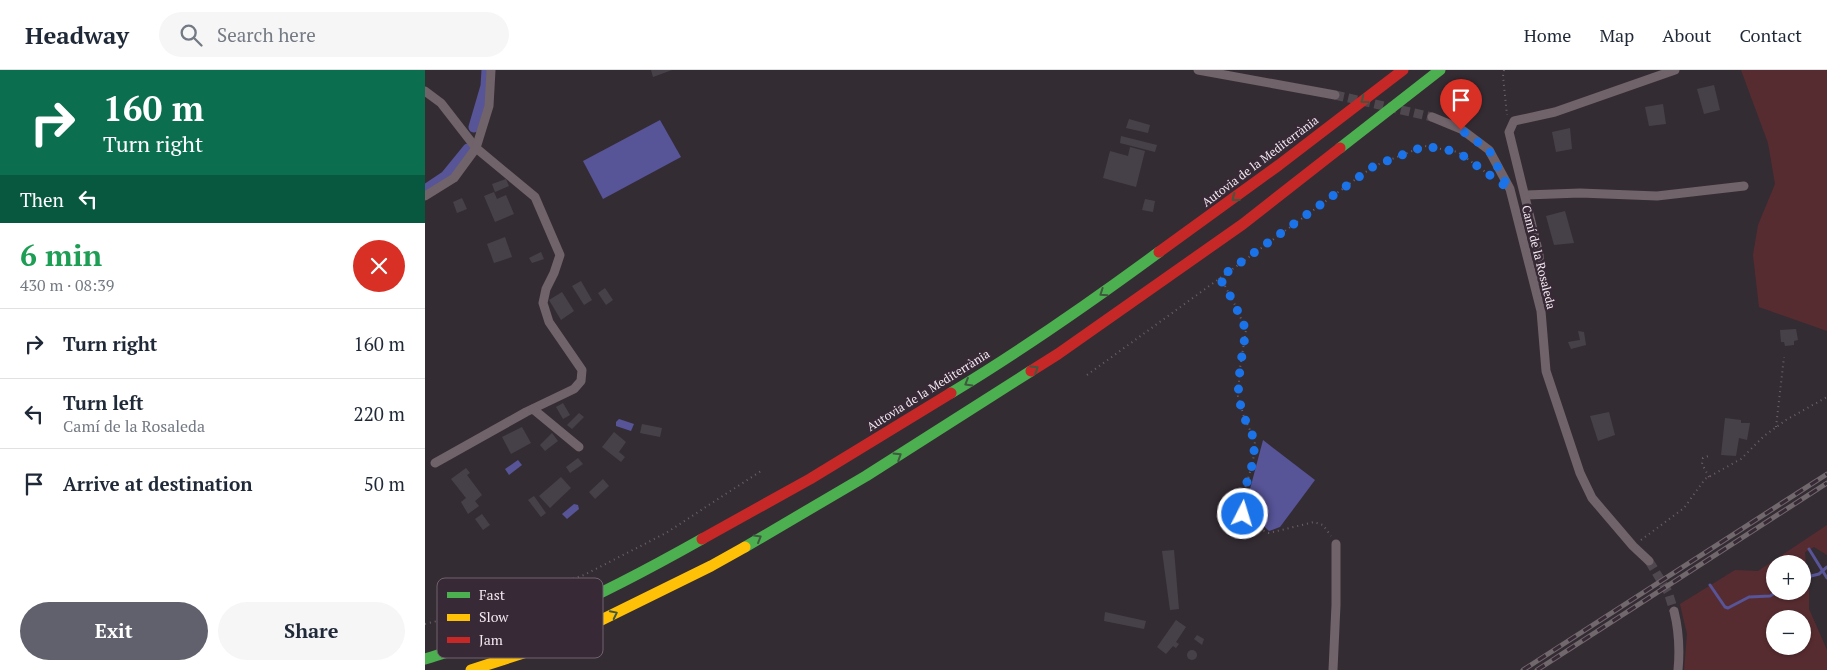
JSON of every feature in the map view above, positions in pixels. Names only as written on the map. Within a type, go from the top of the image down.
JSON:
[{"type":"highway","name":"Autovia de la Mediterrània","points":[[603,591],[660,563],[809,479],[986,372],[1117,283],[1279,165],[1403,70]]},
{"type":"highway","points":[[603,619],[711,566],[866,476],[1058,354],[1243,224],[1440,70]]},
{"type":"highway","name":"Autovia de la Mediterrània","points":[[425,659],[437,655]]},
{"type":"highway","points":[[471,670],[508,658]]},
{"type":"street","points":[[425,196],[454,178],[476,148],[489,106],[491,70]]},
{"type":"street","points":[[1197,70],[1335,95]]},
{"type":"street","points":[[1541,312],[1539,254],[1509,132],[1514,120],[1555,112],[1675,70]]},
{"type":"street","points":[[425,91],[441,103],[476,148],[535,197],[560,255],[546,289],[543,303],[549,322],[582,370],[581,381],[574,389],[435,462]]},
{"type":"street","name":"Camí de la Rosaleda","points":[[1432,117],[1461,130],[1489,150],[1509,189],[1541,312],[1546,371],[1580,473],[1592,498],[1633,546],[1649,561]]},
{"type":"street","points":[[1526,195],[1579,193],[1657,196],[1744,186]]},
{"type":"street","points":[[533,409],[579,447]]},
{"type":"street","points":[[1333,670],[1337,605],[1336,544]]},
{"type":"street","points":[[1674,611],[1679,630],[1678,670]]},
{"type":"path","points":[[1504,70],[1509,132]]},
{"type":"path","points":[[1087,375],[1374,166],[1425,146],[1458,152],[1495,178]]},
{"type":"path","points":[[1219,278],[1235,305],[1246,330],[1238,396],[1244,417],[1255,441],[1253,462],[1244,492],[1243,514],[1255,527],[1269,533],[1314,522],[1323,525],[1336,544]]},
{"type":"path","points":[[1776,427],[1784,357]]},
{"type":"path","points":[[1633,546],[1684,508],[1699,486],[1709,477],[1741,459],[1776,427],[1827,397]]},
{"type":"path","points":[[1709,477],[1702,464],[1703,458],[1711,455]]},
{"type":"path","points":[[575,578],[666,533],[761,471]]},
{"type":"shaded area","points":[[1741,70],[1827,70],[1827,331],[1759,307],[1753,255],[1758,225],[1775,184],[1768,143]]},
{"type":"shaded area","points":[[660,120],[681,157],[603,199],[583,161]]},
{"type":"shaded area","points":[[619,419],[634,424],[631,431],[616,426],[616,422]]},
{"type":"shaded area","points":[[1263,440],[1315,480],[1280,527],[1269,531],[1245,508]]},
{"type":"shaded area","points":[[518,460],[522,465],[509,475],[505,469]]},
{"type":"shaded area","points":[[574,504],[578,505],[579,509],[567,519],[562,514]]},
{"type":"shaded area","points":[[1827,525],[1827,555],[1814,547],[1805,552],[1805,555],[1782,555]]},
{"type":"shaded area","points":[[1766,566],[1766,600],[1809,600],[1809,610],[1766,610],[1766,655],[1811,655],[1811,614],[1827,650],[1827,670],[1684,670],[1687,634],[1680,604],[1735,570],[1758,571]]},
{"type":"building","points":[[651,70],[672,70],[653,77]]},
{"type":"building","points":[[1714,85],[1720,110],[1704,114],[1697,89]]},
{"type":"building","points":[[1663,104],[1666,124],[1649,126],[1645,107]]},
{"type":"building","points":[[1129,119],[1150,125],[1148,133],[1126,128]]},
{"type":"building","points":[[1570,128],[1572,149],[1556,152],[1552,132]]},
{"type":"building","points":[[1121,136],[1157,145],[1155,152],[1120,143]]},
{"type":"building","points":[[1130,147],[1145,151],[1136,187],[1103,178],[1110,151],[1128,156]]},
{"type":"building","points":[[506,179],[509,186],[495,192],[492,184]]},
{"type":"building","points":[[494,192],[497,199],[506,195],[514,214],[495,222],[484,196]]},
{"type":"building","points":[[462,198],[467,209],[457,213],[453,202]]},
{"type":"building","points":[[1145,199],[1155,201],[1153,212],[1142,210]]},
{"type":"building","points":[[1565,211],[1574,243],[1554,245],[1546,216]]},
{"type":"building","points":[[505,237],[512,257],[494,263],[487,244]]},
{"type":"building","points":[[541,252],[544,259],[532,263],[529,258]]},
{"type":"building","points":[[581,281],[592,300],[584,305],[572,286]]},
{"type":"building","points":[[605,288],[613,300],[606,305],[598,293]]},
{"type":"building","points":[[562,292],[574,311],[561,320],[549,300]]},
{"type":"building","points":[[1796,329],[1798,340],[1794,341],[1794,345],[1785,346],[1784,342],[1781,342],[1780,330]]},
{"type":"building","points":[[1578,331],[1584,332],[1586,345],[1571,349],[1568,342],[1580,340]]},
{"type":"building","points":[[563,403],[570,415],[563,419],[556,407]]},
{"type":"building","points":[[1609,412],[1615,435],[1598,441],[1590,416]]},
{"type":"building","points":[[579,413],[584,417],[572,429],[567,425]]},
{"type":"building","points":[[1725,418],[1741,420],[1741,423],[1750,423],[1747,440],[1739,438],[1736,456],[1721,455]]},
{"type":"building","points":[[642,424],[662,428],[660,437],[640,433]]},
{"type":"building","points":[[522,427],[531,443],[511,454],[502,437]]},
{"type":"building","points":[[614,432],[626,442],[619,452],[625,457],[621,462],[602,447]]},
{"type":"building","points":[[552,433],[558,441],[545,451],[540,445]]},
{"type":"building","points":[[578,458],[583,464],[570,473],[566,467]]},
{"type":"building","points":[[466,468],[470,473],[467,475],[482,495],[475,501],[479,506],[468,514],[461,502],[466,498],[451,479]]},
{"type":"building","points":[[561,477],[571,488],[550,508],[539,496]]},
{"type":"building","points":[[603,479],[609,486],[595,499],[589,492]]},
{"type":"building","points":[[534,496],[546,513],[541,517],[528,500]]},
{"type":"building","points":[[482,514],[490,525],[483,530],[475,519]]},
{"type":"building","points":[[1174,550],[1179,609],[1170,610],[1162,551]]},
{"type":"building","points":[[1105,612],[1146,621],[1144,629],[1104,621]]},
{"type":"building","points":[[1176,620],[1186,627],[1176,642],[1179,644],[1176,648],[1173,646],[1166,654],[1157,647]]},
{"type":"building","points":[[1197,635],[1204,639],[1202,645],[1194,639]]},
{"type":"building","points":[[1190,650],[1194,650],[1197,655],[1196,659],[1190,660],[1187,657],[1187,653]]},
{"type":"waterway","points":[[474,127],[486,86],[487,70]]},
{"type":"waterway","points":[[425,190],[446,176],[468,149]]},
{"type":"waterway","points":[[1809,549],[1827,578]]},
{"type":"waterway","points":[[1811,576],[1819,574],[1827,567]]},
{"type":"waterway","points":[[1710,585],[1725,607],[1728,608],[1749,597],[1766,596]]},
{"type":"tunnel","points":[[1335,95],[1432,117]]},
{"type":"tunnel","points":[[1649,561],[1668,592],[1674,611]]},
{"type":"railway","points":[[1523,670],[1827,474]]},
{"type":"railway","points":[[1537,670],[1827,483]]},
{"type":"traffic: fast","points":[[1340,148],[1440,70]]},
{"type":"traffic: fast","points":[[951,393],[1056,325],[1159,252]]},
{"type":"traffic: fast","points":[[745,547],[866,476],[1031,371]]},
{"type":"traffic: fast","points":[[603,592],[702,539]]},
{"type":"traffic: fast","points":[[425,659],[437,655]]},
{"type":"traffic: slow","points":[[603,619],[711,566],[745,547]]},
{"type":"traffic: slow","points":[[471,670],[508,658]]},
{"type":"traffic: jam","points":[[1159,252],[1279,165],[1403,70]]},
{"type":"traffic: jam","points":[[1031,371],[1243,224],[1340,148]]},
{"type":"traffic: jam","points":[[702,539],[810,479],[951,393]]},
{"type":"route","points":[[1243,514],[1244,492],[1253,462],[1255,441],[1244,417],[1238,396],[1246,330],[1235,305],[1219,278],[1374,166],[1425,146],[1458,152],[1509,189],[1489,150],[1461,130]]}]
